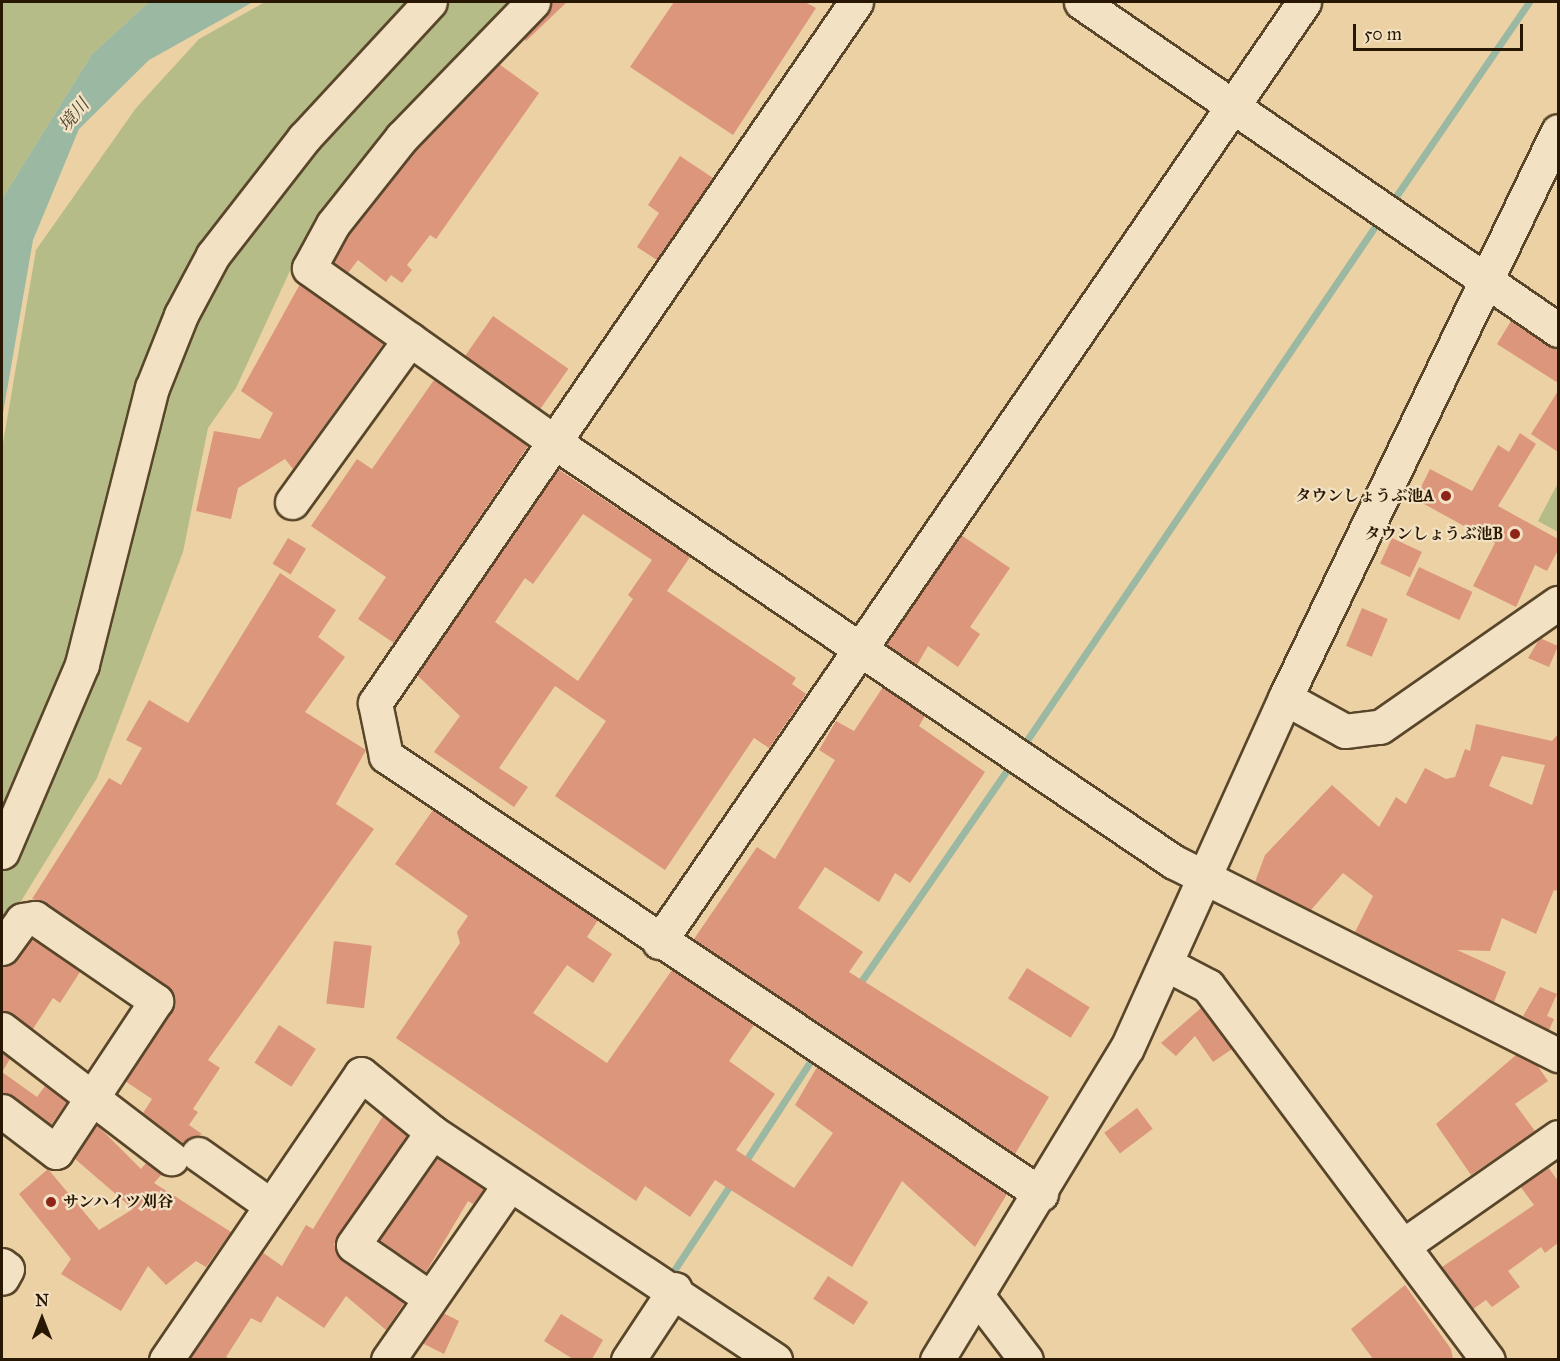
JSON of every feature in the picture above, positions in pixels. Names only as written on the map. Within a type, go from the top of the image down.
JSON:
[{"type":"street","points":[[2,852],[82,664],[152,388],[181,315],[213,255],[304,138],[430,2]]},
{"type":"street","points":[[533,2],[402,137],[333,224],[309,268],[556,443],[1018,753],[1174,862],[1558,1055]]},
{"type":"street","points":[[856,2],[556,443],[375,703],[386,756],[659,942],[1041,1194]]},
{"type":"street","points":[[1081,2],[1233,105],[1486,283],[1558,330]]},
{"type":"street","points":[[659,942],[862,650],[1304,2]]},
{"type":"street","points":[[937,1359],[1041,1194],[1127,1047],[1285,698],[1558,131]]},
{"type":"street","points":[[292,502],[410,339]]},
{"type":"street","points":[[1285,698],[1345,731],[1380,727],[1558,603]]},
{"type":"street","points":[[2,948],[22,920],[35,918],[156,1001],[94,1099],[56,1152],[2,1111]]},
{"type":"street","points":[[1166,964],[1208,986],[1488,1359]]},
{"type":"street","points":[[2,1029],[94,1099],[185,1156],[270,1205]]},
{"type":"street","points":[[166,1359],[362,1074],[432,1132],[509,1185],[668,1285],[775,1359]]},
{"type":"street","points":[[430,1298],[353,1245],[432,1132]]},
{"type":"street","points":[[1404,1245],[1558,1137]]},
{"type":"street","points":[[388,1359],[509,1185]]},
{"type":"street","points":[[2,1265],[7,1269],[2,1278]]},
{"type":"street","points":[[628,1359],[668,1285]]},
{"type":"street","points":[[978,1297],[1026,1359]]},
{"type":"green space","points":[[149,2],[92,54],[2,199],[2,3]]},
{"type":"green space","points":[[265,2],[523,2],[433,94],[301,247],[236,388],[208,428],[183,552],[97,778],[2,932],[2,449],[36,250],[136,108],[199,39]]},
{"type":"green space","points":[[1558,483],[1558,532],[1538,521]]},
{"type":"water","name":"境川","points":[[149,2],[253,2],[149,60],[79,129],[33,240],[2,419],[2,199],[92,54]]},
{"type":"building","points":[[551,2],[567,2],[526,41],[524,38],[547,15]]},
{"type":"building","points":[[674,2],[805,2],[816,8],[733,135],[630,67]]},
{"type":"building","points":[[499,64],[539,93],[436,239],[430,235],[407,265],[412,270],[402,283],[391,275],[386,282],[358,260],[348,273],[333,262],[349,234],[416,149]]},
{"type":"building","points":[[680,156],[713,178],[657,260],[637,247],[659,213],[648,205]]},
{"type":"building","points":[[300,284],[383,344],[293,469],[285,459],[238,488],[231,519],[196,511],[214,431],[260,439],[273,413],[241,391]]},
{"type":"building","points":[[493,316],[568,369],[540,409],[465,356]]},
{"type":"building","points":[[1511,321],[1558,351],[1558,383],[1497,344]]},
{"type":"building","points":[[434,380],[528,446],[394,643],[358,619],[386,577],[311,526],[357,459],[372,469]]},
{"type":"building","points":[[1558,391],[1558,452],[1531,434]]},
{"type":"building","points":[[1520,433],[1536,444],[1498,506],[1558,539],[1558,550],[1547,571],[1535,565],[1516,607],[1473,586],[1495,543],[1415,499],[1430,469],[1472,491],[1498,445],[1509,452]]},
{"type":"building","points":[[558,469],[690,557],[667,591],[796,678],[792,684],[806,694],[769,748],[754,738],[665,870],[555,796],[606,721],[555,686],[499,768],[528,787],[514,807],[434,752],[460,716],[417,675]],"holes":[[[583,514],[652,560],[628,595],[633,599],[578,681],[495,622],[525,578],[533,584]]]},
{"type":"building","points":[[961,535],[1010,568],[970,627],[980,634],[958,667],[928,646],[917,665],[886,644]]},
{"type":"building","points":[[288,538],[306,549],[291,575],[273,564]]},
{"type":"building","points":[[1392,538],[1422,552],[1410,577],[1380,563]]},
{"type":"building","points":[[1419,567],[1472,592],[1459,620],[1406,595]]},
{"type":"building","points":[[280,573],[336,610],[318,637],[345,657],[305,712],[366,750],[336,804],[374,829],[208,1060],[220,1068],[193,1109],[198,1112],[189,1125],[202,1134],[183,1143],[143,1113],[152,1099],[125,1081],[172,1011],[173,992],[46,903],[32,899],[109,778],[121,785],[142,748],[126,740],[149,700],[188,723]]},
{"type":"building","points":[[1362,608],[1388,619],[1372,657],[1346,646]]},
{"type":"building","points":[[1540,638],[1558,646],[1549,667],[1528,658]]},
{"type":"building","points":[[883,687],[925,716],[919,726],[985,772],[910,883],[895,873],[879,902],[825,867],[798,908],[863,952],[849,972],[1049,1097],[1015,1154],[694,939],[757,847],[775,859],[835,760],[819,750],[836,721],[854,731]]},
{"type":"building","points":[[1476,724],[1552,741],[1558,734],[1558,891],[1554,890],[1536,934],[1502,918],[1490,951],[1457,950],[1506,972],[1494,1002],[1355,932],[1373,896],[1343,873],[1311,910],[1255,882],[1265,855],[1332,785],[1379,827],[1396,797],[1406,804],[1425,768],[1446,779],[1455,777],[1465,749],[1470,751]],"holes":[[[1502,756],[1545,765],[1532,805],[1489,786]]]},
{"type":"building","points":[[433,810],[598,920],[587,937],[612,954],[593,983],[567,965],[533,1013],[607,1063],[672,970],[754,1025],[729,1061],[775,1094],[736,1150],[794,1188],[833,1133],[795,1105],[817,1067],[1007,1194],[975,1247],[902,1181],[852,1267],[715,1180],[690,1217],[645,1186],[636,1201],[396,1038],[460,943],[457,932],[468,916],[395,864]]},
{"type":"building","points":[[32,939],[80,972],[60,1003],[53,998],[33,1029],[2,1011],[2,967],[17,959]]},
{"type":"building","points":[[334,941],[372,946],[364,1008],[326,1004]]},
{"type":"building","points":[[1027,968],[1090,1007],[1071,1038],[1008,999]]},
{"type":"building","points":[[1540,987],[1557,994],[1547,1016],[1554,1019],[1549,1030],[1523,1016]]},
{"type":"building","points":[[1201,1008],[1232,1049],[1213,1062],[1195,1036],[1176,1056],[1161,1043]]},
{"type":"building","points":[[279,1025],[316,1049],[291,1087],[254,1063]]},
{"type":"building","points":[[2,1052],[10,1059],[2,1072]]},
{"type":"building","points":[[1516,1055],[1537,1065],[1548,1081],[1515,1104],[1535,1131],[1471,1175],[1436,1124]]},
{"type":"building","points":[[2,1072],[37,1097],[45,1086],[67,1102],[51,1125],[2,1093]]},
{"type":"building","points":[[1137,1108],[1153,1129],[1120,1153],[1104,1133]]},
{"type":"building","points":[[383,1116],[407,1136],[334,1244],[342,1260],[404,1303],[386,1330],[346,1296],[324,1328],[277,1296],[261,1323],[251,1318],[226,1357],[231,1359],[189,1359],[262,1252],[282,1266],[306,1225],[313,1229]]},
{"type":"building","points":[[97,1125],[141,1169],[146,1163],[162,1174],[154,1183],[231,1232],[206,1267],[196,1261],[166,1285],[148,1266],[121,1311],[61,1274],[71,1259],[19,1194],[48,1169],[99,1230],[133,1209],[74,1158]]},
{"type":"building","points":[[437,1158],[484,1189],[473,1204],[468,1201],[426,1272],[379,1240]]},
{"type":"building","points":[[1548,1167],[1558,1181],[1558,1243],[1545,1253],[1541,1247],[1508,1271],[1520,1287],[1492,1307],[1486,1300],[1473,1309],[1442,1267],[1534,1205],[1520,1186]]},
{"type":"building","points":[[828,1276],[868,1302],[854,1325],[813,1299]]},
{"type":"building","points":[[1405,1285],[1451,1349],[1453,1359],[1373,1359],[1351,1329]]},
{"type":"building","points":[[443,1313],[459,1321],[444,1354],[422,1343]]},
{"type":"building","points":[[561,1314],[603,1340],[592,1359],[573,1359],[544,1341]]},
{"type":"waterway","points":[[1390,205],[1529,2]]},
{"type":"waterway","points":[[1021,749],[1380,219]]},
{"type":"waterway","points":[[858,986],[1012,763]]},
{"type":"waterway","points":[[743,1165],[815,1054]]},
{"type":"waterway","points":[[669,1278],[732,1182]]},
{"type":"place","name":"タウンしょうぶ池A","points":[[1446,496]]},
{"type":"place","name":"タウンしょうぶ池B","points":[[1515,534]]},
{"type":"place","name":"サンハイツ刈谷","points":[[51,1202]]}]
